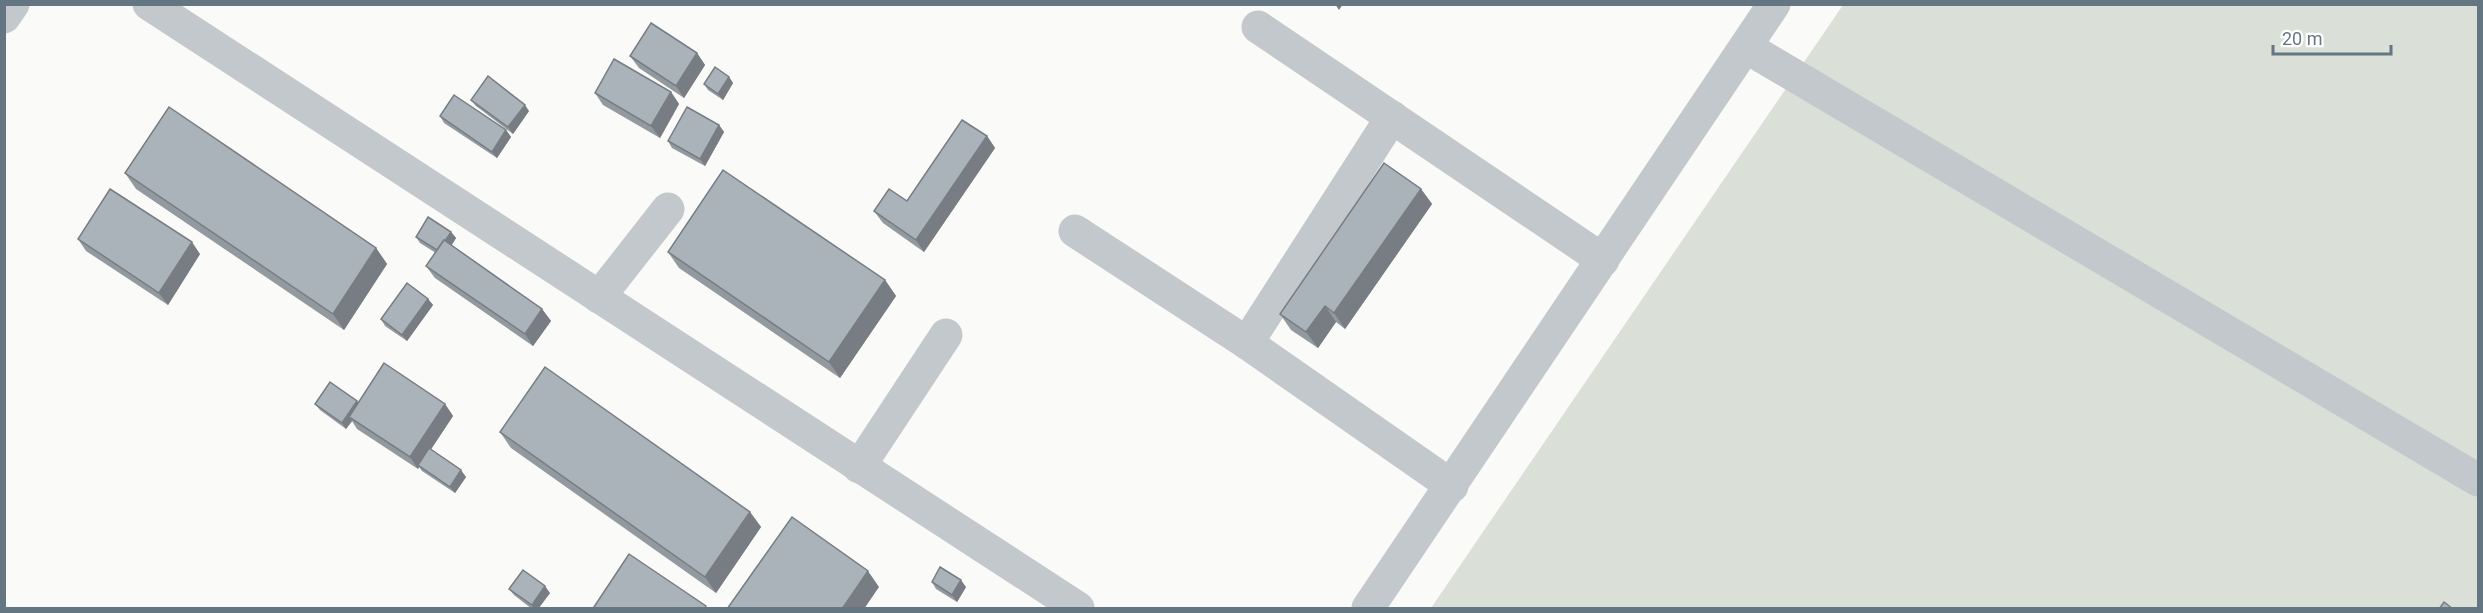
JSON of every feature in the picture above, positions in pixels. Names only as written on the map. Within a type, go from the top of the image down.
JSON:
[{"type":"street","points":[[4,17],[13,4]]},
{"type":"street","points":[[149,4],[1078,609]]},
{"type":"street","points":[[1368,609],[1774,4]]},
{"type":"street","points":[[1258,27],[1603,260]]},
{"type":"street","points":[[1746,47],[2478,480]]},
{"type":"street","points":[[1247,343],[1392,117]]},
{"type":"street","points":[[599,297],[668,209]]},
{"type":"street","points":[[1075,231],[1247,343],[1452,486]]},
{"type":"street","points":[[859,467],[946,335]]},
{"type":"shaded area","points":[[1843,5],[2478,5],[2478,608],[1431,608]]},
{"type":"building","points":[[651,23],[697,53],[676,86],[630,56]]},
{"type":"building","points":[[614,59],[671,92],[651,126],[595,93]]},
{"type":"building","points":[[715,67],[729,77],[718,94],[704,84]]},
{"type":"building","points":[[488,76],[525,105],[508,127],[471,100]]},
{"type":"building","points":[[454,95],[506,130],[492,152],[440,116]]},
{"type":"building","points":[[169,107],[376,248],[333,314],[125,173]]},
{"type":"building","points":[[687,107],[719,125],[700,159],[668,141]]},
{"type":"building","points":[[962,120],[987,136],[916,240],[874,211],[889,189],[907,201]]},
{"type":"building","points":[[1384,163],[1421,189],[1334,313],[1325,306],[1306,332],[1280,314]]},
{"type":"building","points":[[723,170],[885,280],[829,362],[668,252]]},
{"type":"building","points":[[110,189],[192,242],[159,293],[78,239]]},
{"type":"building","points":[[428,217],[451,232],[437,250],[416,237]]},
{"type":"building","points":[[444,240],[542,309],[525,334],[426,266]]},
{"type":"building","points":[[407,283],[428,299],[402,335],[381,319]]},
{"type":"building","points":[[384,363],[445,404],[410,457],[349,417]]},
{"type":"building","points":[[545,367],[750,512],[705,577],[500,432]]},
{"type":"building","points":[[330,382],[357,401],[342,423],[315,404]]},
{"type":"building","points":[[429,448],[461,470],[450,487],[418,465]]},
{"type":"building","points":[[792,517],[868,571],[842,609],[727,609]]},
{"type":"building","points":[[629,554],[706,606],[705,609],[596,609],[594,607]]},
{"type":"building","points":[[940,567],[961,580],[952,595],[932,582]]},
{"type":"building","points":[[523,570],[545,586],[532,605],[509,589]]},
{"type":"building","points":[[2444,602],[2453,609],[2439,609]]}]
